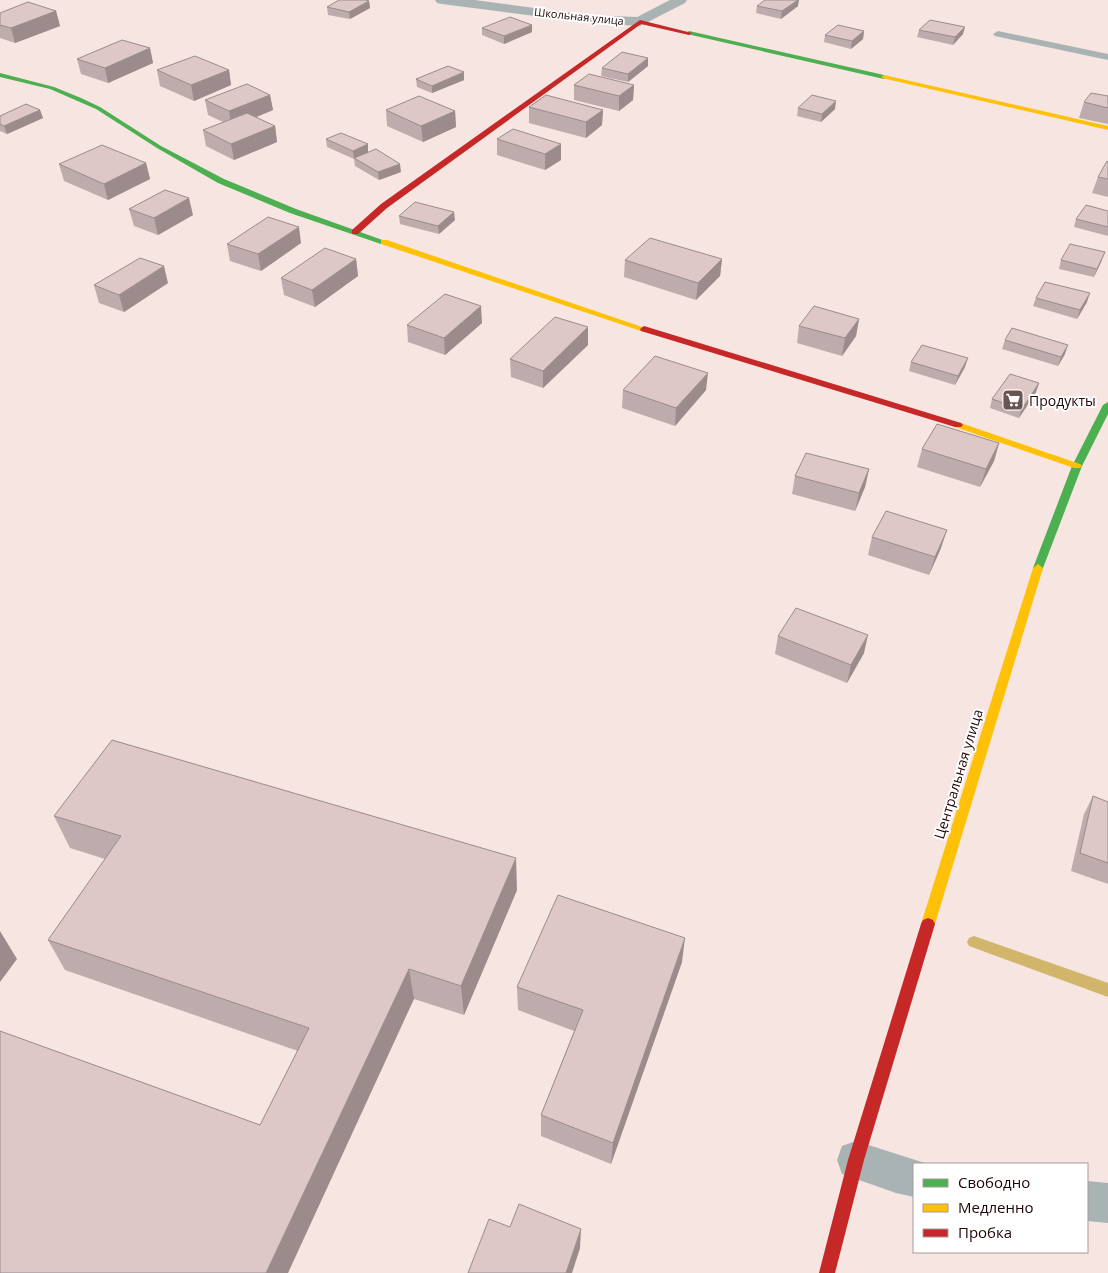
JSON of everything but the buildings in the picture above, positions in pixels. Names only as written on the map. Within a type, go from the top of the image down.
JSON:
[{"type":"street","name":"Школьная улица","points":[[442,0],[588,19],[640,22],[680,0]]},
{"type":"street","points":[[355,232],[384,206],[640,22],[1108,128]]},
{"type":"street","points":[[0,75],[52,88],[79,99],[98,108],[159,147],[221,181],[293,211],[666,336],[945,421],[1077,466]]},
{"type":"street","name":"Центральная улица","points":[[827,1273],[856,1160],[1030,588],[1077,466],[1108,405]]},
{"type":"street","points":[[856,1160],[913,1178]]},
{"type":"street","points":[[1088,1201],[1108,1203]]},
{"type":"lane","points":[[998,34],[1108,57]]},
{"type":"waterway","points":[[974,942],[1108,990]]},
{"type":"traffic: fast","points":[[689,33],[884,77]]},
{"type":"traffic: fast","points":[[0,75],[52,88],[79,99],[98,108],[159,147],[221,181],[293,211],[384,242]]},
{"type":"traffic: fast","points":[[1038,568],[1077,466],[1108,405]]},
{"type":"traffic: slow","points":[[884,77],[1108,128]]},
{"type":"traffic: slow","points":[[384,242],[644,329]]},
{"type":"traffic: slow","points":[[958,425],[1077,466]]},
{"type":"traffic: slow","points":[[928,924],[1038,568]]},
{"type":"traffic: jam","points":[[355,232],[384,206],[640,22],[689,33]]},
{"type":"traffic: jam","points":[[644,329],[958,425]]},
{"type":"traffic: jam","points":[[827,1273],[856,1160],[928,924]]},
{"type":"place","name":"Продукты","points":[[1013,400]]}]
